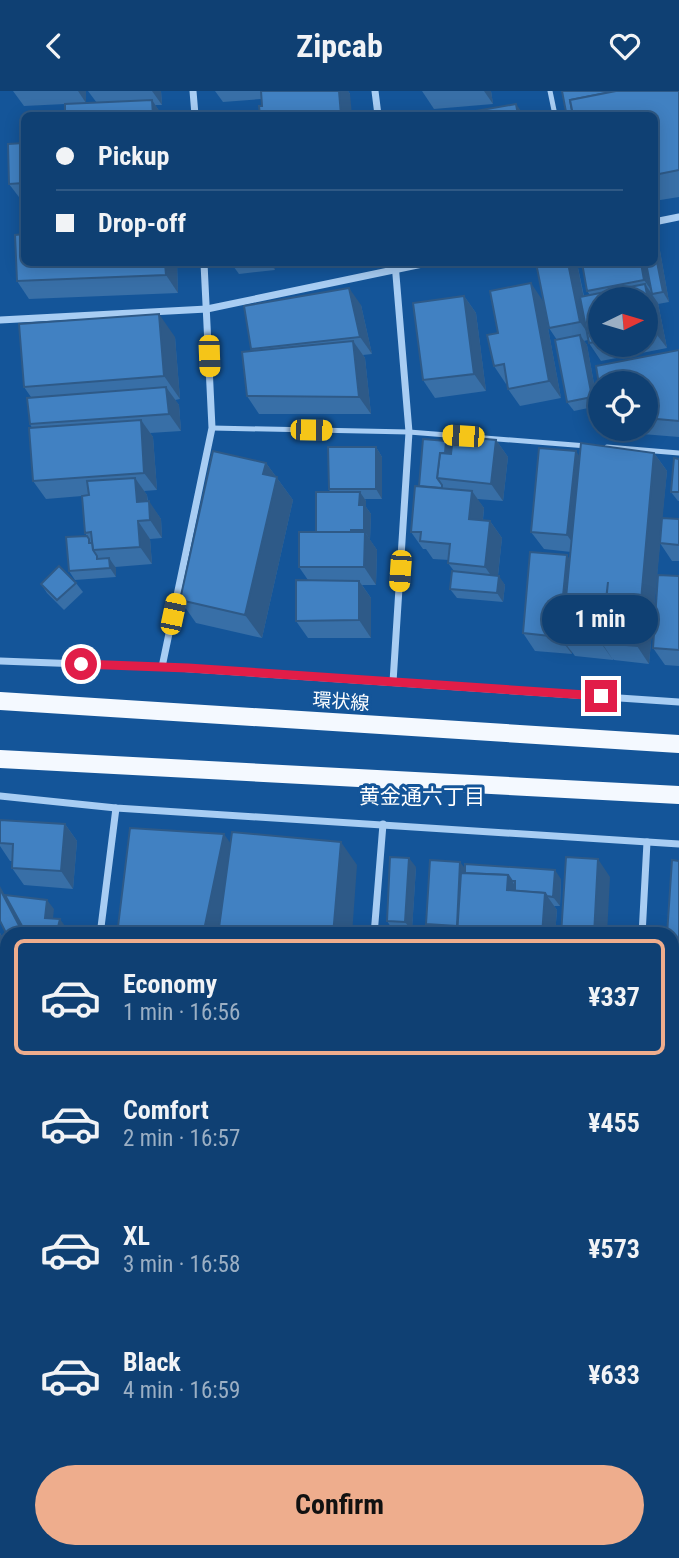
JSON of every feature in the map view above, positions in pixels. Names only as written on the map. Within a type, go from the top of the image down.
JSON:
[{"type":"main road","name":"環状線","points":[[0,701],[679,744]]},
{"type":"main road","points":[[0,759],[679,795]]},
{"type":"street","points":[[193,91],[195,112]]},
{"type":"street","points":[[375,91],[377,112]]},
{"type":"street","points":[[658,221],[679,217]]},
{"type":"street","points":[[162,667],[212,428],[204,266]]},
{"type":"street","points":[[0,320],[208,309],[391,266]]},
{"type":"street","points":[[393,682],[410,432],[395,266]]},
{"type":"street","points":[[0,661],[162,667],[679,702]]},
{"type":"street","points":[[0,796],[116,808],[679,844]]},
{"type":"street","points":[[101,927],[116,808]]},
{"type":"street","points":[[375,927],[383,824]]},
{"type":"street","points":[[642,927],[647,842]]},
{"type":"lane","points":[[550,91],[554,112]]},
{"type":"lane","points":[[212,428],[410,432],[679,453]]},
{"type":"building","points":[[261,91],[339,91],[341,112],[260,112],[259,106],[262,106]]},
{"type":"building","points":[[562,91],[616,91],[570,100],[572,111],[566,112]]},
{"type":"building","points":[[616,91],[679,91],[679,170],[658,174],[658,112],[572,112],[570,100]]},
{"type":"building","points":[[152,100],[153,112],[65,112],[65,104]]},
{"type":"building","points":[[516,104],[517,112],[470,112]]},
{"type":"building","points":[[21,143],[21,183],[9,184],[8,144]]},
{"type":"building","points":[[21,234],[21,266],[165,266],[166,275],[17,281],[15,235]]},
{"type":"building","points":[[537,266],[569,266],[580,322],[549,328]]},
{"type":"building","points":[[583,266],[642,266],[644,280],[608,287],[588,287],[588,291]]},
{"type":"building","points":[[647,266],[658,266],[663,292],[658,293],[658,287],[651,287]]},
{"type":"building","points":[[531,283],[549,381],[508,389],[504,364],[494,366],[487,335],[498,333],[490,291]]},
{"type":"building","points":[[349,288],[360,337],[251,349],[244,306]]},
{"type":"building","points":[[588,295],[588,338],[580,297]]},
{"type":"building","points":[[464,296],[474,374],[423,380],[413,303]]},
{"type":"building","points":[[159,314],[164,376],[24,387],[19,324]]},
{"type":"building","points":[[580,335],[588,376],[588,398],[567,402],[555,340]]},
{"type":"building","points":[[353,341],[359,397],[247,396],[242,352]]},
{"type":"building","points":[[679,350],[679,421],[658,419],[658,371],[597,371],[596,366],[643,357],[658,357],[658,354]]},
{"type":"building","points":[[166,387],[169,414],[30,424],[27,398]]},
{"type":"building","points":[[141,420],[144,473],[33,481],[29,428]]},
{"type":"building","points":[[453,436],[496,440],[491,484],[437,478],[440,453],[451,454]]},
{"type":"building","points":[[423,439],[446,441],[445,453],[440,453],[437,478],[442,488],[419,486]]},
{"type":"building","points":[[581,443],[654,453],[637,646],[602,643],[608,582],[601,643],[562,639]]},
{"type":"building","points":[[328,447],[376,447],[376,489],[329,489]]},
{"type":"building","points":[[539,448],[576,451],[567,535],[531,532]]},
{"type":"building","points":[[213,451],[266,463],[263,474],[277,477],[245,615],[180,600]]},
{"type":"building","points":[[674,458],[679,459],[679,492],[671,492]]},
{"type":"building","points":[[135,478],[137,502],[149,501],[150,520],[138,521],[140,547],[93,550],[91,532],[85,533],[82,496],[89,495],[87,481]]},
{"type":"building","points":[[415,486],[472,491],[469,519],[490,521],[485,567],[448,563],[450,544],[420,541],[421,532],[411,532]]},
{"type":"building","points":[[316,492],[360,492],[359,505],[364,505],[364,530],[316,532]]},
{"type":"building","points":[[662,518],[679,519],[679,545],[660,543]]},
{"type":"building","points":[[299,532],[365,532],[364,567],[299,567]]},
{"type":"building","points":[[87,536],[97,559],[109,558],[110,568],[69,571],[66,537]]},
{"type":"building","points":[[530,552],[567,555],[559,637],[523,633]]},
{"type":"building","points":[[59,566],[76,583],[57,600],[41,584]]},
{"type":"building","points":[[452,571],[499,576],[497,593],[450,589]]},
{"type":"building","points":[[658,575],[679,576],[679,650],[653,648]]},
{"type":"building","points":[[296,580],[359,581],[359,620],[296,621]]},
{"type":"building","points":[[0,820],[65,824],[61,871],[12,868],[13,844],[0,843]]},
{"type":"building","points":[[130,828],[224,834],[205,927],[118,927]]},
{"type":"building","points":[[232,832],[341,842],[334,927],[219,927]]},
{"type":"building","points":[[390,857],[409,858],[405,922],[387,921]]},
{"type":"building","points":[[566,857],[598,859],[594,927],[562,927]]},
{"type":"building","points":[[430,860],[460,862],[457,926],[426,924]]},
{"type":"building","points":[[672,860],[679,861],[679,927],[668,927]]},
{"type":"building","points":[[465,864],[555,870],[553,897],[545,893],[515,891],[515,881],[508,875],[465,873]]},
{"type":"building","points":[[461,873],[508,875],[507,890],[545,893],[543,927],[458,927]]},
{"type":"building","points":[[0,889],[20,927],[3,927],[0,921]]},
{"type":"building","points":[[5,895],[47,900],[45,918],[60,919],[58,927],[23,927]]},
{"type":"district","name":"黄金通六丁目","points":[[422,797]]},
{"type":"route","points":[[81,664],[188,668],[601,696]]}]
